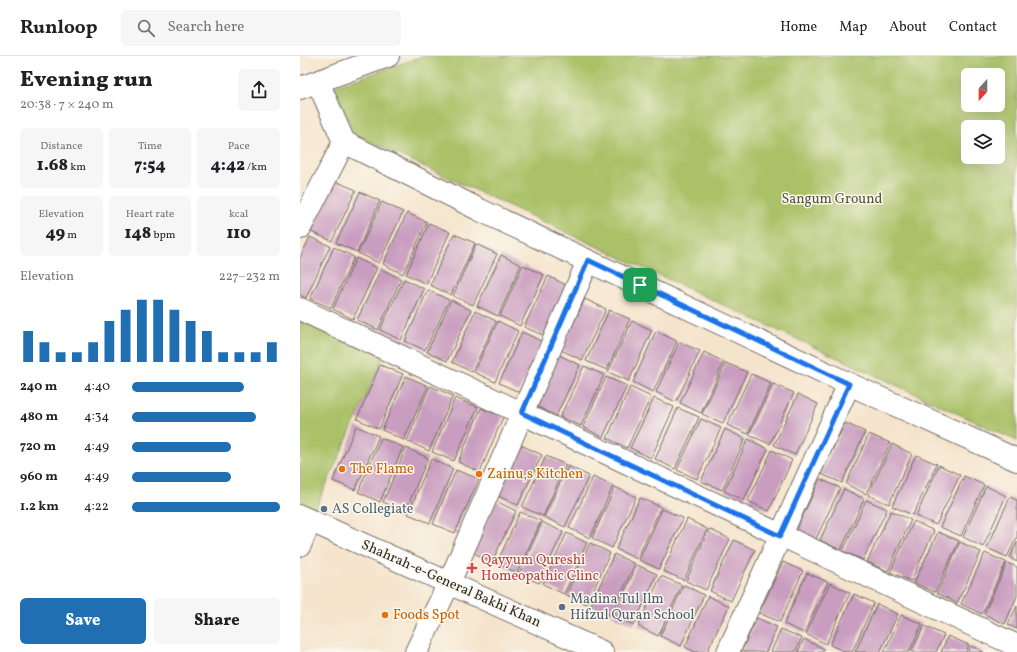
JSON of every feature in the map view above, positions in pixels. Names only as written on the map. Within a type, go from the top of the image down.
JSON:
[{"type":"street","points":[[388,56],[353,62],[309,85],[344,142],[480,210],[849,384],[1017,460]]},
{"type":"street","points":[[300,228],[344,142]]},
{"type":"street","points":[[416,652],[449,583],[588,260]]},
{"type":"street","points":[[300,309],[780,536],[1017,646]]},
{"type":"street","points":[[728,652],[849,384]]},
{"type":"street","points":[[300,545],[305,519]]},
{"type":"street","name":"Shahrah-e-General Bakhi Khan","points":[[305,519],[602,652]]},
{"type":"green space","name":"Sangum Ground","points":[[423,56],[1017,56],[1017,441],[354,134],[334,87]]},
{"type":"green space","points":[[300,309],[387,350],[310,521],[300,516]]},
{"type":"building","points":[[335,181],[356,190],[332,241],[311,232]]},
{"type":"building","points":[[360,192],[380,201],[357,252],[336,243]]},
{"type":"building","points":[[382,202],[403,212],[379,263],[358,253]]},
{"type":"building","points":[[407,213],[427,222],[403,274],[383,264]]},
{"type":"building","points":[[429,223],[450,232],[426,284],[406,274]]},
{"type":"building","points":[[454,234],[475,243],[451,295],[430,285]]},
{"type":"building","points":[[310,237],[330,246],[306,298],[300,295],[300,258]]},
{"type":"building","points":[[476,244],[497,254],[473,305],[453,296]]},
{"type":"building","points":[[334,247],[354,257],[331,308],[310,299]]},
{"type":"building","points":[[501,255],[521,265],[498,316],[477,306]]},
{"type":"building","points":[[356,258],[377,268],[353,319],[333,309]]},
{"type":"building","points":[[523,265],[544,275],[520,326],[500,316]]},
{"type":"building","points":[[381,269],[401,279],[378,330],[357,320]]},
{"type":"building","points":[[548,276],[568,286],[545,336],[524,327]]},
{"type":"building","points":[[404,279],[424,289],[401,340],[380,330]]},
{"type":"building","points":[[428,290],[449,300],[425,350],[405,341]]},
{"type":"building","points":[[585,299],[606,309],[582,360],[561,350]]},
{"type":"building","points":[[451,300],[471,310],[447,361],[427,352]]},
{"type":"building","points":[[609,310],[630,319],[607,370],[586,361]]},
{"type":"building","points":[[475,311],[496,321],[472,372],[452,362]]},
{"type":"building","points":[[498,321],[518,331],[495,382],[474,372]]},
{"type":"building","points":[[632,321],[652,330],[629,381],[608,372]]},
{"type":"building","points":[[656,331],[677,341],[653,392],[633,382]]},
{"type":"building","points":[[522,332],[543,342],[519,392],[499,383]]},
{"type":"building","points":[[679,342],[700,351],[676,402],[656,392]]},
{"type":"building","points":[[704,352],[724,362],[701,413],[680,403]]},
{"type":"building","points":[[559,355],[580,365],[556,416],[536,406]]},
{"type":"building","points":[[726,363],[747,372],[723,423],[702,414]]},
{"type":"building","points":[[380,365],[403,374],[379,429],[357,419]]},
{"type":"building","points":[[584,366],[604,375],[581,426],[560,417]]},
{"type":"building","points":[[751,374],[771,383],[748,434],[727,425]]},
{"type":"building","points":[[406,376],[428,386],[404,440],[382,430]]},
{"type":"building","points":[[606,377],[627,386],[603,437],[583,427]]},
{"type":"building","points":[[773,384],[794,393],[770,444],[749,435]]},
{"type":"building","points":[[430,386],[453,396],[429,451],[407,441]]},
{"type":"building","points":[[630,387],[651,397],[627,448],[607,438]]},
{"type":"building","points":[[798,394],[818,404],[795,455],[774,445]]},
{"type":"building","points":[[455,398],[478,407],[454,461],[432,452]]},
{"type":"building","points":[[654,398],[674,407],[651,458],[630,448]]},
{"type":"building","points":[[481,408],[503,417],[480,472],[458,462]]},
{"type":"building","points":[[678,408],[699,417],[675,469],[655,459]]},
{"type":"building","points":[[701,419],[721,428],[697,479],[677,470]]},
{"type":"building","points":[[845,423],[865,432],[842,483],[821,474]]},
{"type":"building","points":[[356,426],[379,436],[355,490],[333,481]]},
{"type":"building","points":[[725,429],[745,439],[722,490],[701,481]]},
{"type":"building","points":[[869,434],[890,443],[866,494],[846,484]]},
{"type":"building","points":[[381,438],[403,447],[380,502],[358,492]]},
{"type":"building","points":[[748,439],[768,449],[744,500],[724,491]]},
{"type":"building","points":[[892,444],[912,454],[889,504],[868,495]]},
{"type":"building","points":[[521,445],[542,455],[518,505],[498,496]]},
{"type":"building","points":[[406,448],[428,458],[405,512],[383,502]]},
{"type":"building","points":[[772,450],[792,460],[769,511],[748,501]]},
{"type":"building","points":[[916,455],[937,464],[913,515],[892,506]]},
{"type":"building","points":[[546,456],[566,465],[543,516],[522,507]]},
{"type":"building","points":[[431,459],[453,469],[430,523],[408,514]]},
{"type":"building","points":[[939,465],[960,475],[936,525],[916,516]]},
{"type":"building","points":[[568,466],[589,476],[565,527],[544,517]]},
{"type":"building","points":[[456,470],[479,479],[455,533],[433,524]]},
{"type":"building","points":[[964,476],[984,485],[961,536],[940,527]]},
{"type":"building","points":[[593,477],[613,486],[590,538],[569,528]]},
{"type":"building","points":[[820,479],[840,488],[816,539],[796,530]]},
{"type":"building","points":[[986,486],[1006,496],[983,547],[963,537]]},
{"type":"building","points":[[615,487],[636,497],[612,548],[592,538]]},
{"type":"building","points":[[844,489],[864,499],[841,550],[820,540]]},
{"type":"building","points":[[1010,497],[1017,500],[1017,537],[1007,557],[987,548]]},
{"type":"building","points":[[640,498],[661,507],[637,559],[616,549]]},
{"type":"building","points":[[866,500],[887,509],[863,560],[843,551]]},
{"type":"building","points":[[496,501],[516,511],[492,562],[472,552]]},
{"type":"building","points":[[662,509],[683,518],[659,569],[639,560]]},
{"type":"building","points":[[891,511],[911,520],[888,571],[867,562]]},
{"type":"building","points":[[520,512],[541,521],[517,573],[497,563]]},
{"type":"building","points":[[687,519],[707,529],[684,580],[663,571]]},
{"type":"building","points":[[914,521],[934,531],[911,581],[890,572]]},
{"type":"building","points":[[542,522],[563,532],[539,583],[519,574]]},
{"type":"building","points":[[709,529],[730,539],[706,590],[686,581]]},
{"type":"building","points":[[938,532],[959,541],[935,592],[914,583]]},
{"type":"building","points":[[567,533],[587,543],[564,594],[543,584]]},
{"type":"building","points":[[734,540],[755,550],[731,601],[710,591]]},
{"type":"building","points":[[960,542],[981,552],[957,603],[937,593]]},
{"type":"building","points":[[1017,542],[1017,562],[1010,558]]},
{"type":"building","points":[[590,543],[610,553],[587,604],[566,595]]},
{"type":"building","points":[[985,553],[1006,562],[982,614],[961,604]]},
{"type":"building","points":[[614,554],[635,564],[611,615],[591,605]]},
{"type":"building","points":[[783,562],[803,571],[780,622],[759,613]]},
{"type":"building","points":[[1007,563],[1017,567],[1017,596],[1005,624],[984,614]]},
{"type":"building","points":[[637,565],[657,574],[634,625],[613,616]]},
{"type":"building","points":[[807,573],[828,582],[804,633],[784,624]]},
{"type":"building","points":[[661,576],[682,585],[658,636],[638,626]]},
{"type":"building","points":[[830,583],[850,593],[826,644],[806,634]]},
{"type":"building","points":[[684,585],[704,595],[681,646],[660,636]]},
{"type":"building","points":[[854,594],[874,603],[852,652],[846,652],[830,645]]},
{"type":"building","points":[[708,596],[729,606],[707,652],[695,652],[685,647]]},
{"type":"building","points":[[877,604],[898,614],[880,652],[855,652]]},
{"type":"building","points":[[1017,606],[1017,629],[1008,625]]},
{"type":"building","points":[[901,615],[922,624],[909,652],[884,652]]},
{"type":"building","points":[[757,618],[777,627],[766,652],[741,652]]},
{"type":"building","points":[[924,626],[944,635],[936,652],[911,652]]},
{"type":"building","points":[[781,629],[802,638],[795,652],[771,652]]},
{"type":"building","points":[[948,636],[969,645],[966,652],[941,652]]},
{"type":"building","points":[[804,639],[824,649],[823,652],[798,652]]},
{"type":"building","points":[[971,646],[984,652],[968,652]]},
{"type":"place","name":"The Flame","points":[[342,469]]},
{"type":"place","name":"Zainu,s Kitchen","points":[[479,474]]},
{"type":"place","name":"AS Collegiate","points":[[324,509]]},
{"type":"place","name":"Qayyum Qureshi Homeopathic Clinc","points":[[472,568]]},
{"type":"place","name":"Madina Tul Ilm Hifzul Quran School","points":[[562,607]]},
{"type":"place","name":"Foods Spot","points":[[385,615]]},
{"type":"route","points":[[588,260],[640,285],[849,384],[780,536],[522,413],[588,260]]}]
